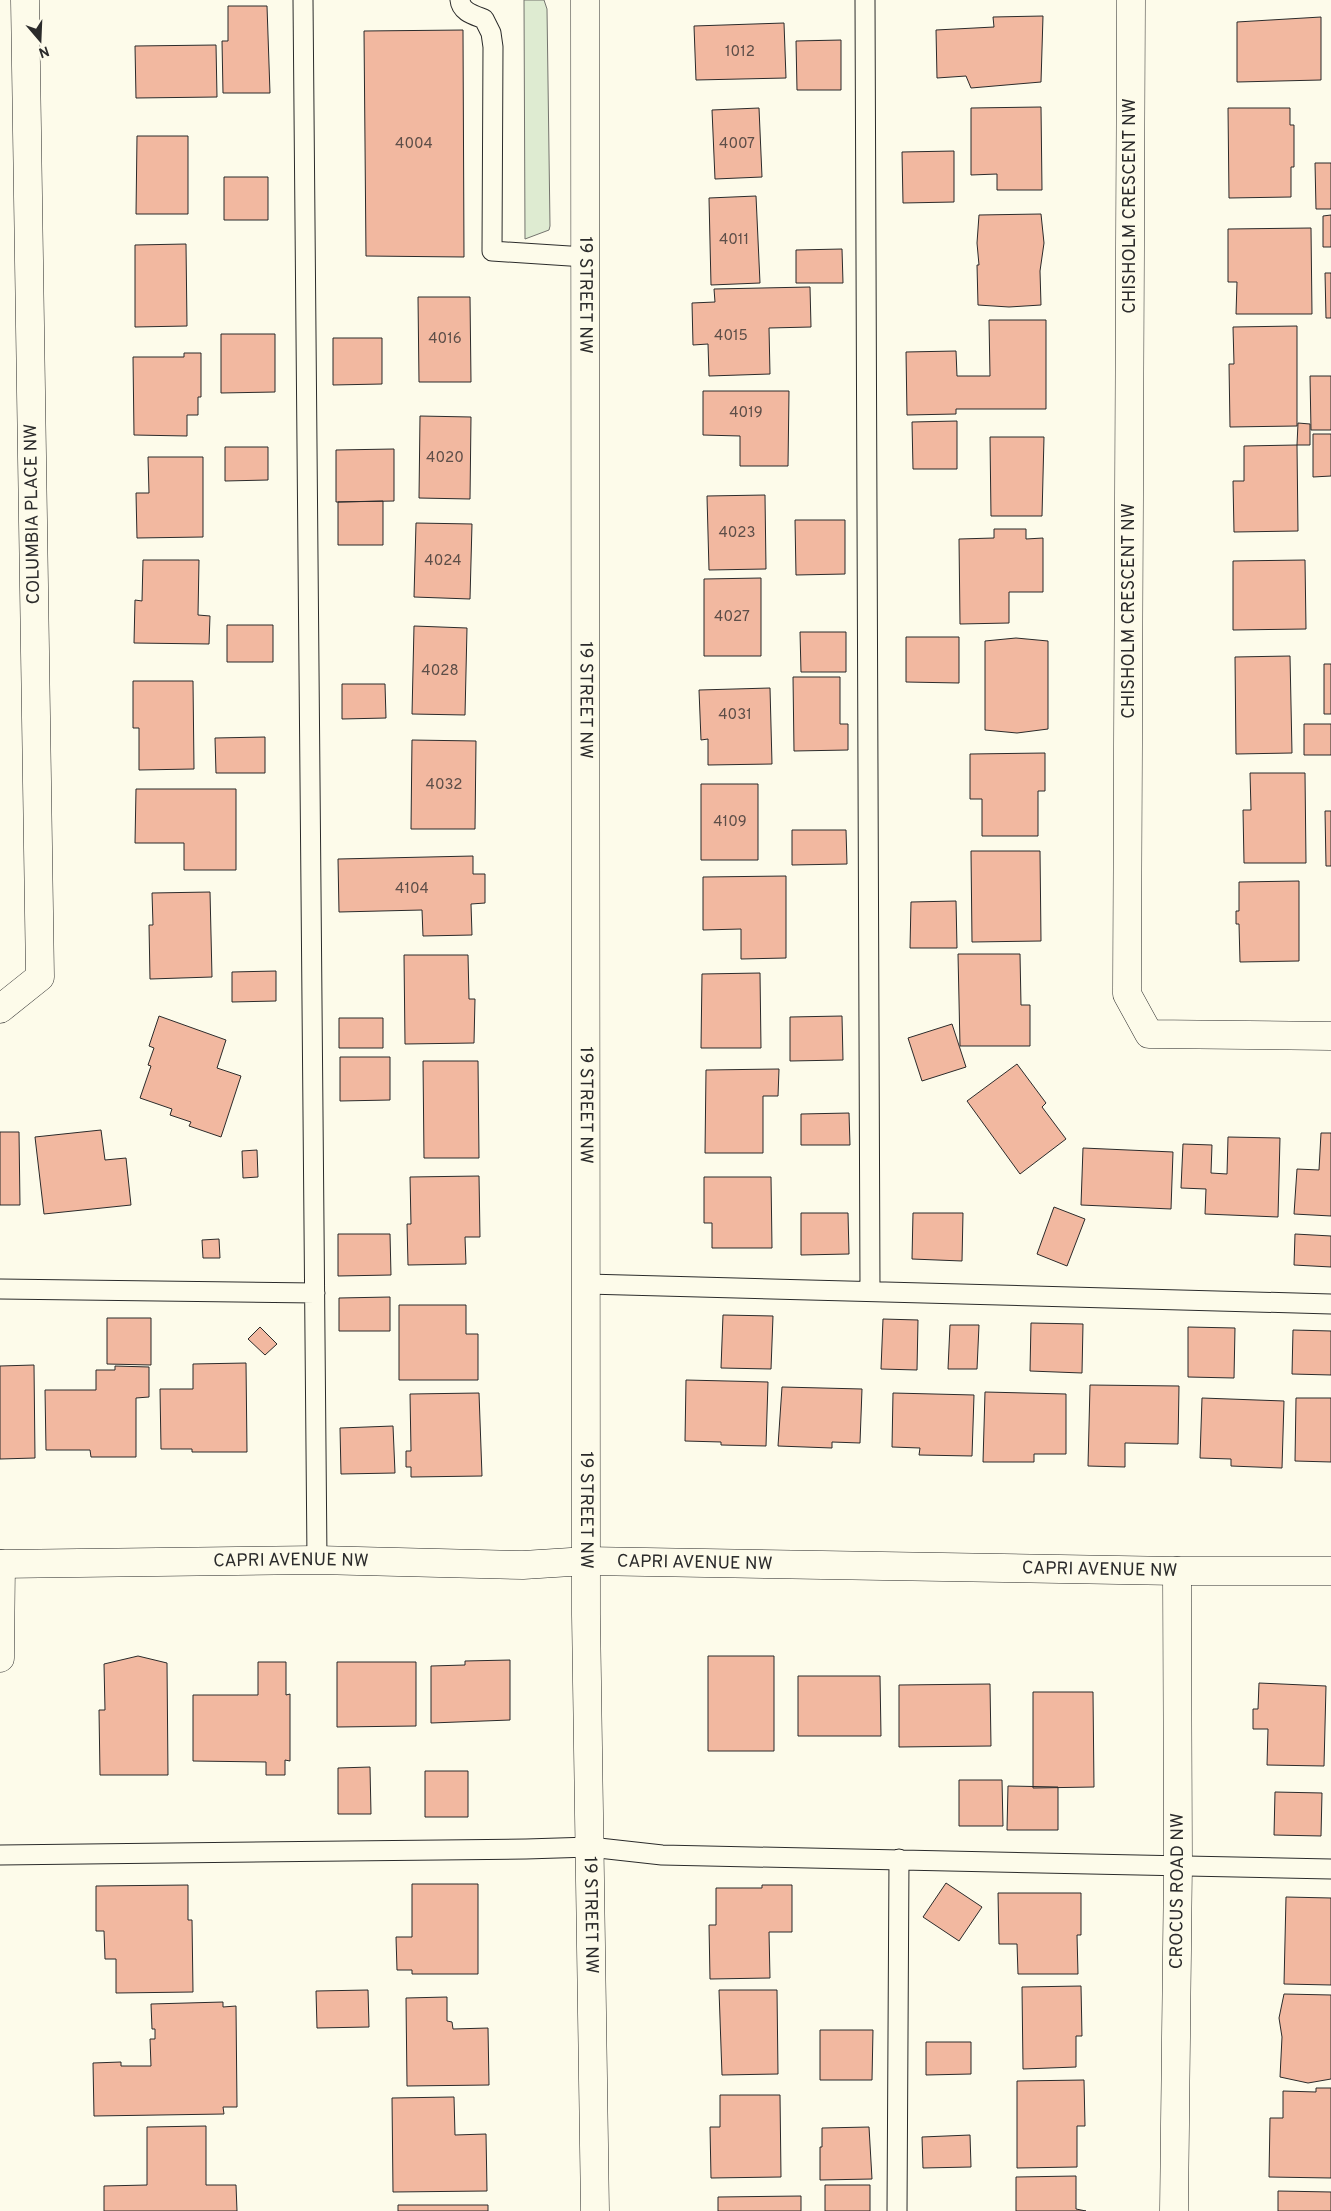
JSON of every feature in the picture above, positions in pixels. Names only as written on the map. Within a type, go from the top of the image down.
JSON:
[{"type":"street","name":"COLUMBIA PLACE NW","points":[[0,1009],[40,977],[25,0]]},
{"type":"street","name":"19 STREET NW","points":[[585,0],[587,1561],[595,2211]]},
{"type":"street","name":"CHISHOLM CRESCENT NW","points":[[1131,0],[1127,994],[1149,1034],[1331,1036]]},
{"type":"street","name":"CAPRI AVENUE NW","points":[[0,1564],[317,1560],[523,1566],[587,1561],[1331,1571]]},
{"type":"street","points":[[0,1564],[0,1658]]},
{"type":"street","name":"CROCUS ROAD NW","points":[[1174,2211],[1178,1864],[1177,1570]]},
{"type":"lane","points":[[303,0],[317,1560]]},
{"type":"lane","points":[[460,0],[461,5],[468,12],[484,19],[493,47],[492,251],[585,257]]},
{"type":"lane","points":[[865,0],[870,1290]]},
{"type":"lane","points":[[587,1284],[870,1290],[1331,1304]]},
{"type":"lane","points":[[0,1289],[315,1292]]},
{"type":"lane","points":[[0,1855],[590,1847],[662,1856],[1178,1864],[1331,1869]]},
{"type":"lane","points":[[897,2211],[899,1859]]},
{"type":"green space","points":[[524,0],[544,0],[547,9],[550,226],[549,230],[525,239]]},
{"type":"building","points":[[228,6],[267,6],[270,93],[223,93],[222,41],[228,41]]},
{"type":"building","points":[[1043,16],[1041,82],[971,88],[966,76],[937,78],[936,30],[994,27],[993,17]]},
{"type":"building","points":[[1321,17],[1321,80],[1237,82],[1237,22]]},
{"type":"building","points":[[784,23],[786,78],[696,80],[694,26]]},
{"type":"building","points":[[463,30],[464,257],[366,256],[364,31]]},
{"type":"building","points":[[841,40],[841,90],[797,90],[796,41]]},
{"type":"building","points":[[216,45],[217,97],[136,98],[135,46]]},
{"type":"building","points":[[1041,107],[1042,190],[997,190],[997,174],[971,175],[971,108]]},
{"type":"building","points":[[759,108],[762,177],[715,179],[712,110]]},
{"type":"building","points":[[1228,108],[1290,108],[1290,125],[1294,125],[1294,167],[1291,167],[1291,197],[1229,198]]},
{"type":"building","points":[[137,136],[188,136],[188,214],[136,214]]},
{"type":"building","points":[[954,151],[954,202],[903,203],[902,152]]},
{"type":"building","points":[[1315,163],[1331,163],[1331,209],[1316,209]]},
{"type":"building","points":[[224,177],[268,177],[268,220],[224,220]]},
{"type":"building","points":[[756,196],[760,283],[711,285],[709,198]]},
{"type":"building","points":[[1041,214],[1044,243],[1040,271],[1041,305],[1009,307],[978,305],[977,265],[979,265],[977,243],[979,215]]},
{"type":"building","points":[[1331,215],[1331,247],[1323,247],[1323,216]]},
{"type":"building","points":[[1311,228],[1312,314],[1236,314],[1237,282],[1228,282],[1228,229]]},
{"type":"building","points":[[186,244],[187,326],[135,327],[135,245]]},
{"type":"building","points":[[842,249],[843,283],[796,283],[796,250]]},
{"type":"building","points":[[1325,273],[1331,273],[1331,318],[1326,318]]},
{"type":"building","points":[[810,287],[811,327],[769,328],[770,374],[709,376],[708,344],[693,345],[692,303],[715,302],[714,289]]},
{"type":"building","points":[[418,297],[470,297],[471,382],[419,382]]},
{"type":"building","points":[[989,320],[1046,320],[1046,409],[956,409],[956,414],[907,415],[906,352],[956,351],[957,376],[990,376]]},
{"type":"building","points":[[1297,326],[1297,426],[1230,427],[1229,364],[1234,364],[1233,327]]},
{"type":"building","points":[[221,334],[275,334],[275,392],[221,393]]},
{"type":"building","points":[[333,338],[382,338],[382,384],[333,385]]},
{"type":"building","points":[[184,353],[201,353],[201,397],[198,397],[198,415],[187,415],[187,436],[134,435],[133,357],[184,357]]},
{"type":"building","points":[[1310,376],[1331,376],[1331,430],[1311,430]]},
{"type":"building","points":[[703,391],[789,391],[788,466],[740,466],[740,436],[703,435]]},
{"type":"building","points":[[420,416],[471,417],[470,499],[419,498]]},
{"type":"building","points":[[957,421],[957,469],[913,469],[912,422]]},
{"type":"building","points":[[1298,423],[1310,424],[1310,445],[1297,445]]},
{"type":"building","points":[[1313,434],[1331,434],[1331,476],[1313,477]]},
{"type":"building","points":[[990,437],[1044,437],[1042,516],[991,516]]},
{"type":"building","points":[[1297,445],[1298,531],[1234,532],[1233,481],[1244,481],[1244,446]]},
{"type":"building","points":[[225,447],[268,447],[268,480],[225,481]]},
{"type":"building","points":[[394,449],[394,501],[336,502],[336,450]]},
{"type":"building","points":[[148,457],[203,457],[203,537],[137,538],[136,493],[149,493]]},
{"type":"building","points":[[765,495],[766,569],[709,570],[707,496]]},
{"type":"building","points":[[383,501],[383,545],[338,545],[338,502]]},
{"type":"building","points":[[795,520],[845,520],[845,574],[796,575]]},
{"type":"building","points":[[416,523],[472,524],[470,599],[414,597]]},
{"type":"building","points":[[994,529],[1026,529],[1026,539],[1043,538],[1043,592],[1009,592],[1009,623],[960,624],[959,539],[994,538]]},
{"type":"building","points":[[143,560],[199,560],[198,615],[210,616],[209,644],[134,643],[135,600],[142,601]]},
{"type":"building","points":[[1305,560],[1306,629],[1233,630],[1233,561]]},
{"type":"building","points":[[761,578],[761,656],[704,656],[704,579]]},
{"type":"building","points":[[227,625],[273,625],[273,662],[227,662]]},
{"type":"building","points":[[414,626],[467,628],[465,715],[412,714]]},
{"type":"building","points":[[800,632],[846,632],[846,672],[801,672]]},
{"type":"building","points":[[906,637],[959,637],[959,683],[906,682]]},
{"type":"building","points":[[1016,638],[1048,641],[1048,729],[1017,733],[985,730],[985,641]]},
{"type":"building","points":[[1290,656],[1292,753],[1236,754],[1235,657]]},
{"type":"building","points":[[1324,664],[1331,664],[1331,714],[1324,714]]},
{"type":"building","points":[[793,677],[840,677],[840,724],[848,724],[848,750],[794,751]]},
{"type":"building","points":[[133,681],[193,681],[194,769],[139,770],[139,728],[133,728]]},
{"type":"building","points":[[342,684],[385,684],[386,718],[342,719]]},
{"type":"building","points":[[770,688],[772,764],[708,765],[708,739],[701,740],[699,690]]},
{"type":"building","points":[[1304,724],[1331,724],[1331,755],[1304,755]]},
{"type":"building","points":[[265,737],[265,773],[216,773],[215,738]]},
{"type":"building","points":[[412,740],[476,741],[475,829],[411,829]]},
{"type":"building","points":[[1045,753],[1045,791],[1038,791],[1038,836],[982,836],[982,799],[970,799],[970,754]]},
{"type":"building","points":[[1250,773],[1305,773],[1306,863],[1244,863],[1243,810],[1251,810]]},
{"type":"building","points":[[701,784],[758,784],[758,860],[701,860]]},
{"type":"building","points":[[136,789],[236,789],[236,870],[184,870],[184,843],[135,843]]},
{"type":"building","points":[[1325,811],[1331,811],[1331,866],[1326,866]]},
{"type":"building","points":[[792,830],[846,830],[847,864],[792,865]]},
{"type":"building","points":[[971,851],[1040,851],[1041,941],[972,942]]},
{"type":"building","points":[[473,856],[473,874],[485,874],[485,903],[471,904],[472,935],[423,936],[422,910],[339,912],[338,859]]},
{"type":"building","points":[[786,876],[786,958],[741,959],[741,929],[703,930],[703,877]]},
{"type":"building","points":[[1299,881],[1299,961],[1240,962],[1239,924],[1236,924],[1236,911],[1239,911],[1239,882]]},
{"type":"building","points":[[210,892],[212,977],[150,979],[149,925],[153,925],[152,893]]},
{"type":"building","points":[[956,901],[957,948],[910,948],[911,902]]},
{"type":"building","points":[[958,954],[1020,954],[1021,1005],[1030,1005],[1030,1046],[960,1046]]},
{"type":"building","points":[[404,955],[468,955],[469,999],[475,999],[474,1043],[405,1044]]},
{"type":"building","points":[[276,971],[276,1001],[232,1002],[232,972]]},
{"type":"building","points":[[760,973],[761,1048],[701,1048],[702,974]]},
{"type":"building","points":[[159,1016],[226,1040],[217,1068],[241,1076],[221,1137],[189,1126],[191,1122],[170,1115],[172,1109],[140,1098],[151,1066],[148,1065],[154,1048],[149,1046]]},
{"type":"building","points":[[842,1016],[843,1060],[790,1061],[790,1017]]},
{"type":"building","points":[[339,1018],[383,1018],[383,1048],[339,1048]]},
{"type":"building","points":[[952,1024],[966,1067],[922,1081],[908,1038]]},
{"type":"building","points":[[340,1057],[390,1057],[390,1100],[340,1101]]},
{"type":"building","points":[[423,1061],[478,1061],[479,1158],[424,1158]]},
{"type":"building","points":[[1017,1064],[1046,1103],[1042,1107],[1066,1139],[1020,1174],[967,1101]]},
{"type":"building","points":[[779,1069],[778,1096],[763,1096],[763,1153],[705,1153],[706,1070]]},
{"type":"building","points":[[849,1113],[850,1145],[801,1145],[801,1114]]},
{"type":"building","points":[[101,1130],[105,1160],[126,1158],[131,1205],[44,1214],[35,1137]]},
{"type":"building","points":[[0,1132],[19,1132],[20,1205],[0,1205]]},
{"type":"building","points":[[1321,1133],[1331,1133],[1331,1216],[1294,1214],[1297,1169],[1319,1170]]},
{"type":"building","points":[[1228,1137],[1280,1138],[1278,1217],[1205,1214],[1206,1189],[1181,1188],[1183,1144],[1212,1145],[1211,1173],[1227,1174]]},
{"type":"building","points":[[1083,1148],[1173,1152],[1171,1209],[1081,1205]]},
{"type":"building","points":[[257,1150],[258,1177],[243,1178],[242,1151]]},
{"type":"building","points":[[479,1176],[480,1237],[465,1237],[466,1264],[408,1265],[407,1224],[411,1224],[410,1177]]},
{"type":"building","points":[[704,1177],[771,1177],[772,1248],[712,1248],[712,1223],[704,1223]]},
{"type":"building","points":[[1054,1207],[1085,1219],[1067,1266],[1037,1254]]},
{"type":"building","points":[[801,1213],[848,1213],[849,1254],[801,1255]]},
{"type":"building","points":[[913,1213],[963,1213],[962,1261],[912,1259]]},
{"type":"building","points":[[338,1234],[390,1234],[391,1275],[338,1276]]},
{"type":"building","points":[[1295,1234],[1331,1236],[1331,1267],[1294,1265]]},
{"type":"building","points":[[219,1239],[220,1258],[203,1258],[202,1240]]},
{"type":"building","points":[[390,1297],[390,1331],[339,1331],[339,1298]]},
{"type":"building","points":[[399,1305],[466,1305],[466,1334],[478,1334],[478,1380],[399,1380]]},
{"type":"building","points":[[723,1315],[773,1316],[771,1369],[721,1368]]},
{"type":"building","points":[[107,1318],[151,1318],[151,1365],[107,1364]]},
{"type":"building","points":[[883,1319],[918,1320],[917,1370],[881,1369]]},
{"type":"building","points":[[1031,1323],[1083,1324],[1082,1373],[1030,1371]]},
{"type":"building","points":[[950,1325],[979,1325],[977,1369],[948,1369]]},
{"type":"building","points":[[260,1327],[277,1344],[265,1355],[248,1339]]},
{"type":"building","points":[[1188,1327],[1235,1328],[1234,1378],[1188,1377]]},
{"type":"building","points":[[1293,1330],[1331,1331],[1331,1375],[1292,1374]]},
{"type":"building","points":[[246,1363],[247,1452],[192,1452],[192,1449],[161,1449],[160,1389],[193,1389],[193,1364]]},
{"type":"building","points":[[34,1365],[35,1458],[0,1459],[0,1366]]},
{"type":"building","points":[[115,1366],[149,1367],[149,1397],[136,1398],[136,1457],[91,1457],[90,1450],[46,1450],[45,1390],[96,1390],[96,1370],[115,1370]]},
{"type":"building","points":[[686,1380],[768,1382],[766,1446],[721,1445],[721,1442],[685,1441]]},
{"type":"building","points":[[1090,1385],[1179,1386],[1178,1444],[1125,1443],[1125,1467],[1088,1466]]},
{"type":"building","points":[[782,1387],[862,1389],[860,1443],[832,1442],[832,1448],[778,1446]]},
{"type":"building","points":[[985,1392],[1066,1394],[1066,1454],[1034,1454],[1034,1462],[983,1462]]},
{"type":"building","points":[[479,1393],[482,1476],[411,1477],[411,1467],[406,1467],[406,1451],[411,1451],[410,1394]]},
{"type":"building","points":[[893,1393],[974,1395],[972,1456],[919,1455],[920,1448],[892,1447]]},
{"type":"building","points":[[1202,1398],[1284,1401],[1282,1468],[1231,1466],[1231,1459],[1200,1458]]},
{"type":"building","points":[[1296,1398],[1331,1398],[1331,1462],[1295,1461]]},
{"type":"building","points":[[393,1426],[395,1473],[341,1474],[340,1428]]},
{"type":"building","points":[[138,1656],[167,1663],[168,1775],[100,1775],[99,1710],[105,1710],[104,1664]]},
{"type":"building","points":[[708,1656],[774,1656],[774,1751],[708,1751]]},
{"type":"building","points":[[510,1660],[510,1720],[431,1723],[431,1666],[465,1665],[465,1661]]},
{"type":"building","points":[[258,1662],[286,1662],[286,1695],[290,1694],[290,1761],[285,1760],[285,1775],[266,1775],[266,1762],[193,1761],[193,1695],[258,1695]]},
{"type":"building","points":[[337,1662],[416,1662],[416,1726],[337,1727]]},
{"type":"building","points":[[798,1676],[880,1676],[881,1736],[798,1736]]},
{"type":"building","points":[[1259,1683],[1326,1686],[1324,1766],[1267,1765],[1268,1729],[1253,1729],[1253,1709],[1258,1709]]},
{"type":"building","points":[[990,1684],[991,1746],[899,1747],[899,1685]]},
{"type":"building","points":[[1033,1692],[1093,1692],[1094,1787],[1033,1788]]},
{"type":"building","points":[[370,1767],[371,1814],[338,1814],[338,1768]]},
{"type":"building","points":[[425,1771],[468,1771],[468,1817],[425,1817]]},
{"type":"building","points":[[959,1780],[1002,1780],[1003,1826],[959,1826]]},
{"type":"building","points":[[1008,1786],[1058,1787],[1058,1830],[1007,1830]]},
{"type":"building","points":[[1275,1792],[1322,1793],[1321,1836],[1274,1835]]},
{"type":"building","points":[[946,1883],[982,1907],[959,1941],[923,1917]]},
{"type":"building","points":[[412,1884],[478,1884],[478,1974],[412,1974],[412,1970],[397,1970],[396,1937],[412,1937]]},
{"type":"building","points":[[188,1885],[188,1920],[192,1920],[193,1992],[116,1993],[116,1959],[105,1959],[104,1931],[96,1931],[96,1886]]},
{"type":"building","points":[[762,1885],[792,1885],[792,1932],[769,1932],[770,1978],[710,1979],[709,1925],[716,1925],[716,1888],[762,1888]]},
{"type":"building","points":[[998,1893],[1081,1893],[1081,1935],[1077,1935],[1078,1974],[1018,1974],[1017,1944],[999,1944]]},
{"type":"building","points":[[1286,1897],[1331,1898],[1331,1985],[1284,1984]]},
{"type":"building","points":[[1081,1986],[1082,2036],[1076,2036],[1076,2067],[1023,2069],[1022,1987]]},
{"type":"building","points":[[368,1990],[369,2027],[317,2028],[316,1991]]},
{"type":"building","points":[[719,1990],[777,1990],[778,2074],[722,2075]]},
{"type":"building","points":[[1284,1994],[1331,1995],[1331,2079],[1308,2083],[1280,2077],[1282,2037],[1279,2018]]},
{"type":"building","points":[[447,1997],[447,2021],[452,2022],[453,2029],[488,2028],[489,2085],[407,2086],[406,1998]]},
{"type":"building","points":[[223,2002],[223,2007],[236,2006],[237,2107],[223,2107],[224,2114],[94,2116],[93,2063],[121,2062],[121,2066],[151,2066],[150,2039],[155,2039],[155,2029],[152,2029],[151,2004]]},
{"type":"building","points":[[820,2030],[873,2030],[872,2080],[820,2080]]},
{"type":"building","points":[[926,2042],[971,2042],[971,2074],[926,2075]]},
{"type":"building","points":[[1084,2080],[1085,2126],[1077,2126],[1077,2167],[1017,2168],[1017,2081]]},
{"type":"building","points":[[1316,2088],[1331,2088],[1331,2178],[1269,2177],[1270,2118],[1283,2118],[1283,2091],[1316,2092]]},
{"type":"building","points":[[720,2095],[780,2095],[781,2177],[711,2178],[710,2127],[720,2127]]},
{"type":"building","points":[[454,2097],[455,2135],[486,2134],[487,2191],[393,2192],[392,2098]]},
{"type":"building","points":[[206,2126],[206,2185],[236,2185],[237,2211],[104,2211],[104,2186],[147,2185],[147,2127]]},
{"type":"building","points":[[869,2127],[872,2179],[820,2180],[822,2128]]},
{"type":"building","points":[[970,2135],[971,2167],[923,2168],[922,2137]]},
{"type":"building","points":[[1076,2176],[1076,2209],[1086,2211],[1016,2211],[1016,2177]]},
{"type":"building","points":[[825,2185],[870,2185],[870,2211],[825,2211]]},
{"type":"building","points":[[1278,2191],[1331,2192],[1331,2211],[1278,2211]]},
{"type":"building","points":[[801,2196],[801,2211],[718,2211],[718,2197]]},
{"type":"building","points":[[398,2205],[488,2205],[488,2211],[398,2211]]}]
